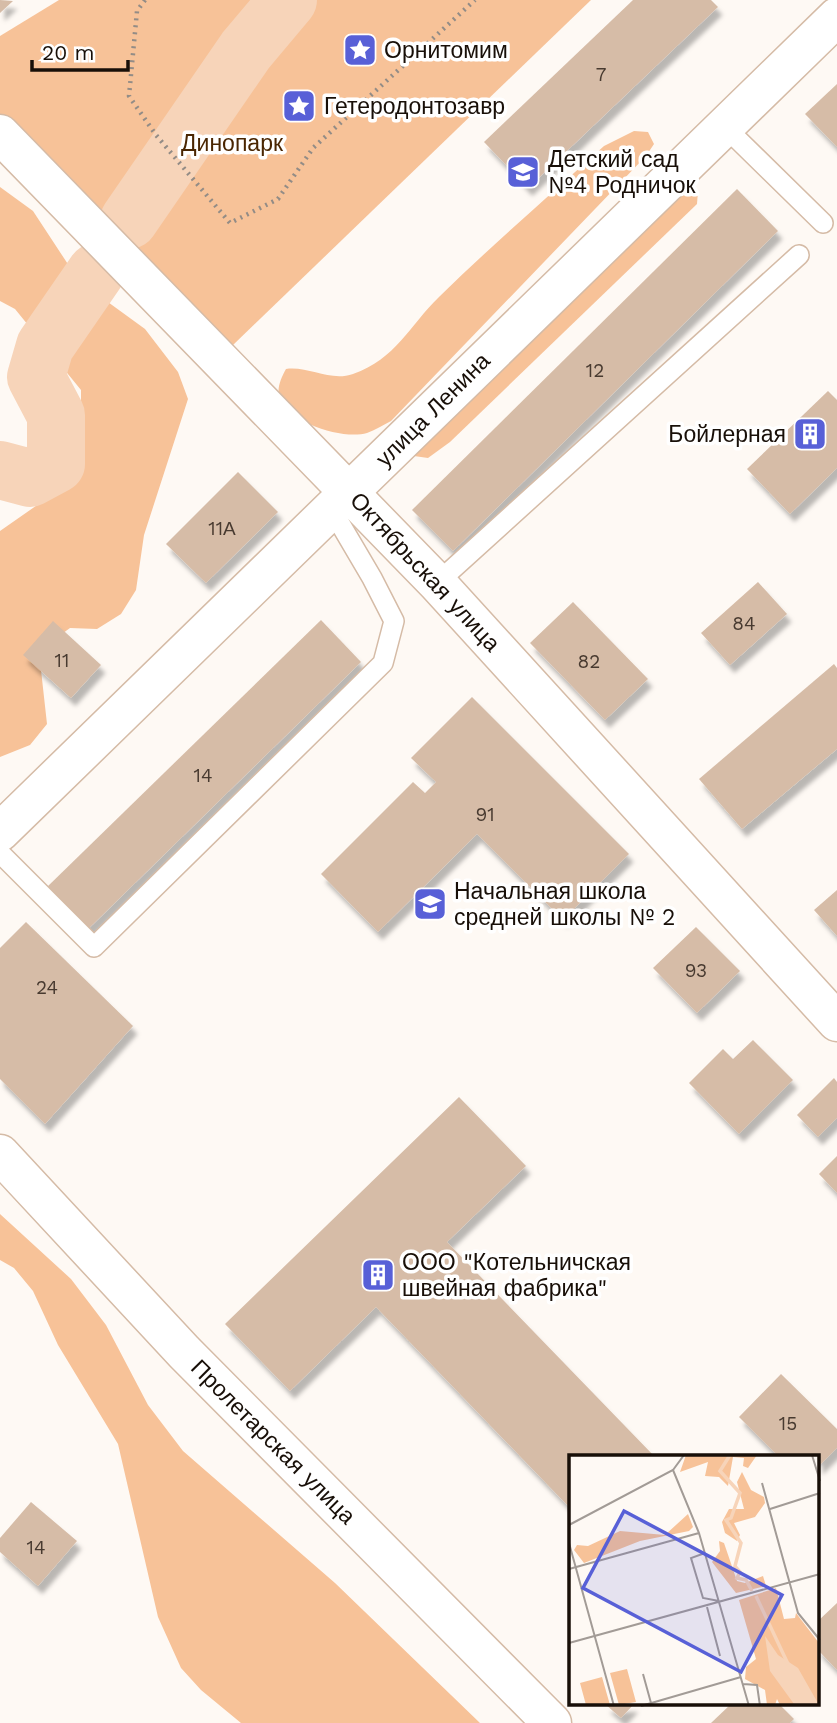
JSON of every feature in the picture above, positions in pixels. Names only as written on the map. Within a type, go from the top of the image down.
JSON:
[{"type":"street","name":"улица Ленина","points":[[0,832],[723,125],[837,17]]},
{"type":"street","name":"Октябрьская улица","points":[[0,134],[341,501],[437,583],[837,1022]]},
{"type":"street","name":"Пролетарская улица","points":[[0,1154],[184,1352],[552,1723]]},
{"type":"lane","points":[[723,125],[822,223]]},
{"type":"lane","points":[[437,583],[799,255]]},
{"type":"lane","points":[[0,853],[94,947],[383,663],[394,621],[372,578],[341,501]]},
{"type":"path","points":[[145,0],[137,11],[129,96],[156,135],[230,223],[278,199],[313,148],[475,0]]},
{"type":"green space","name":"Динопарк","points":[[59,0],[591,0],[233,345],[0,121],[0,36]]},
{"type":"green space","points":[[634,131],[648,132],[654,144],[646,156],[391,421],[367,433],[345,434],[318,428],[294,416],[286,408],[280,400],[279,392],[286,369],[344,376],[368,368],[380,360],[479,258],[604,146]]},
{"type":"green space","points":[[688,182],[698,191],[697,204],[450,442],[428,458],[414,456],[410,443]]},
{"type":"green space","points":[[0,187],[33,211],[79,281],[145,329],[178,372],[188,399],[144,535],[136,590],[121,614],[97,629],[70,628],[48,644],[41,670],[47,724],[30,745],[0,757],[0,531],[53,494],[81,447],[81,390],[15,309],[0,301]]},
{"type":"green space","points":[[0,1214],[71,1279],[106,1325],[148,1405],[183,1451],[335,1583],[480,1723],[241,1723],[201,1690],[181,1668],[158,1617],[118,1444],[58,1345],[33,1291],[14,1268],[0,1260]]},
{"type":"building","points":[[0,0],[13,1],[0,13]]},
{"type":"building","points":[[633,0],[711,0],[718,7],[528,188],[484,142]]},
{"type":"building","points":[[837,84],[837,147],[805,114]]},
{"type":"building","points":[[737,189],[778,231],[453,551],[412,510]]},
{"type":"building","name":"Бойлерная","points":[[828,391],[837,400],[837,468],[790,514],[747,469]]},
{"type":"building","points":[[238,472],[278,512],[206,583],[166,544]]},
{"type":"building","points":[[758,582],[787,614],[730,665],[701,633]]},
{"type":"building","points":[[573,602],[648,679],[605,720],[530,643]]},
{"type":"building","points":[[321,620],[361,662],[85,932],[45,889]]},
{"type":"building","points":[[53,621],[101,665],[71,698],[23,655]]},
{"type":"building","points":[[834,664],[837,668],[837,749],[742,829],[699,779]]},
{"type":"building","name":"Начальная школа средней школы № 2","points":[[472,697],[629,854],[563,920],[477,834],[378,932],[321,874],[413,782],[425,793],[436,782],[411,758]]},
{"type":"building","points":[[837,890],[837,936],[814,910]]},
{"type":"building","points":[[26,922],[133,1026],[45,1124],[0,1079],[0,948]]},
{"type":"building","points":[[696,927],[740,971],[697,1013],[653,968]]},
{"type":"building","points":[[753,1040],[793,1080],[739,1134],[689,1083],[723,1049],[733,1059]]},
{"type":"building","points":[[834,1078],[837,1082],[837,1118],[818,1137],[797,1115]]},
{"type":"building","name":"ООО \"Котельничская швейная фабрика\"","points":[[459,1097],[526,1166],[447,1242],[653,1455],[569,1455],[569,1507],[376,1307],[290,1391],[225,1324]]},
{"type":"building","points":[[837,1156],[837,1193],[819,1174]]},
{"type":"building","points":[[781,1374],[837,1429],[837,1448],[820,1465],[820,1455],[777,1455],[739,1417]]},
{"type":"building","points":[[31,1502],[77,1541],[38,1586],[0,1552],[0,1538]]},
{"type":"building","points":[[837,1603],[837,1670],[820,1652],[820,1619]]},
{"type":"building","points":[[607,1706],[632,1706],[621,1718]]},
{"type":"building","points":[[729,1706],[781,1706],[794,1719],[790,1723],[711,1723]]},
{"type":"waterway","points":[[129,220],[246,50],[288,0]]},
{"type":"waterway","points":[[0,470],[30,478],[56,464],[56,415],[36,377],[45,346],[96,272]]},
{"type":"place","name":"Орнитомим","points":[[360,50]]},
{"type":"place","name":"Гетеродонтозавр","points":[[299,106]]},
{"type":"place","name":"Детский сад №4 Родничок","points":[[523,172]]},
{"type":"place","name":"Бойлерная","points":[[810,434]]},
{"type":"place","name":"Начальная школа средней школы № 2","points":[[430,904]]},
{"type":"place","name":"ООО \"Котельничская швейная фабрика\"","points":[[378,1275]]}]
